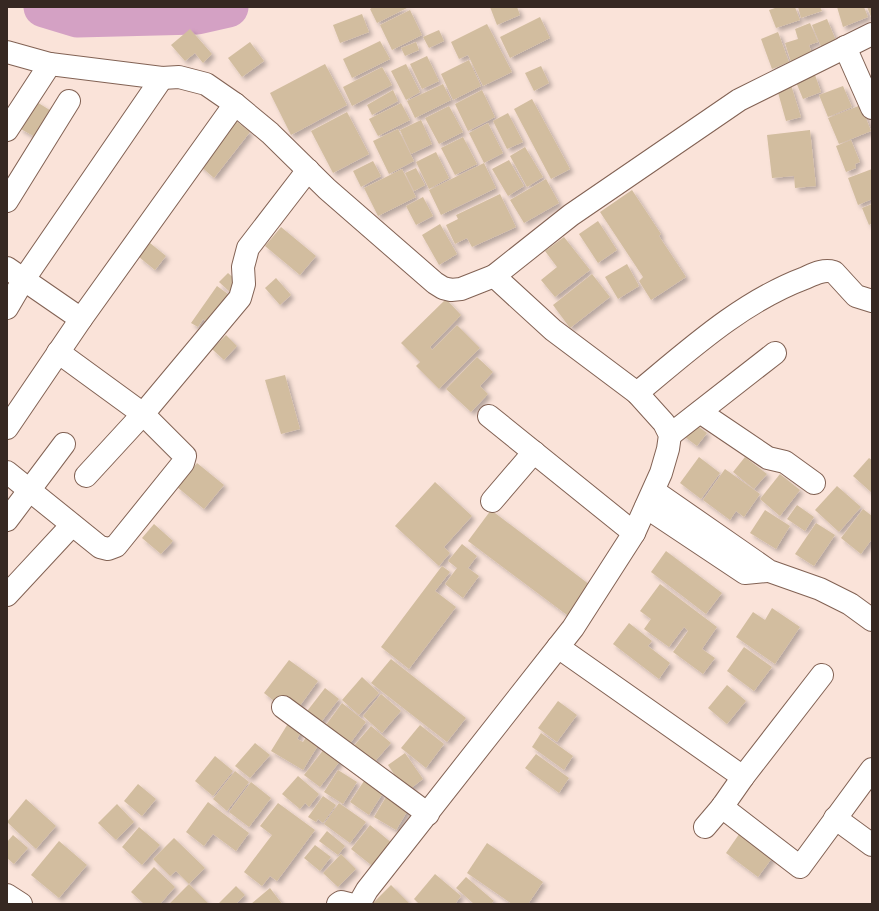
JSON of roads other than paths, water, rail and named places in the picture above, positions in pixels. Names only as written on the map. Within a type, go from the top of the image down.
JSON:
[{"type":"street","points":[[7,52],[50,64],[162,78],[180,77],[206,84],[235,104],[270,133],[332,194],[443,288],[461,288],[494,276],[571,215],[740,100],[872,34]]},
{"type":"street","points":[[845,47],[872,108]]},
{"type":"street","points":[[7,130],[50,64]]},
{"type":"street","points":[[7,308],[16,274],[162,78]]},
{"type":"street","points":[[7,201],[69,101]]},
{"type":"street","points":[[7,428],[80,319],[235,104]]},
{"type":"street","points":[[86,476],[144,414],[240,298],[244,284],[243,267],[248,248],[308,170]]},
{"type":"street","points":[[637,393],[706,336],[760,299],[786,285],[821,272],[829,271],[834,272],[856,296],[872,301]]},
{"type":"street","points":[[16,274],[80,319]]},
{"type":"street","points":[[494,276],[553,330],[637,393],[656,412],[670,435]]},
{"type":"street","points":[[7,472],[100,547],[108,549],[116,546],[183,463],[185,456],[144,414],[58,352]]},
{"type":"street","points":[[359,904],[367,890],[573,628],[634,533],[661,473],[670,435],[775,353]]},
{"type":"street","points":[[700,412],[768,458],[785,462],[814,483]]},
{"type":"street","points":[[489,416],[634,533]]},
{"type":"street","points":[[7,520],[64,444]]},
{"type":"street","points":[[492,500],[534,452]]},
{"type":"street","points":[[650,499],[768,571],[820,589],[850,604],[872,620]]},
{"type":"street","points":[[9,590],[72,525]]},
{"type":"street","points":[[558,647],[744,777]]},
{"type":"street","points":[[705,827],[722,807],[822,675]]},
{"type":"street","points":[[283,707],[428,814]]},
{"type":"street","points":[[722,807],[800,867],[872,769]]},
{"type":"street","points":[[835,818],[872,846]]},
{"type":"street","points":[[7,895],[22,904]]},
{"type":"street","points":[[338,904],[341,902],[349,904]]},
{"type":"waterway","points":[[44,7],[77,17],[197,14],[228,7]]}]
